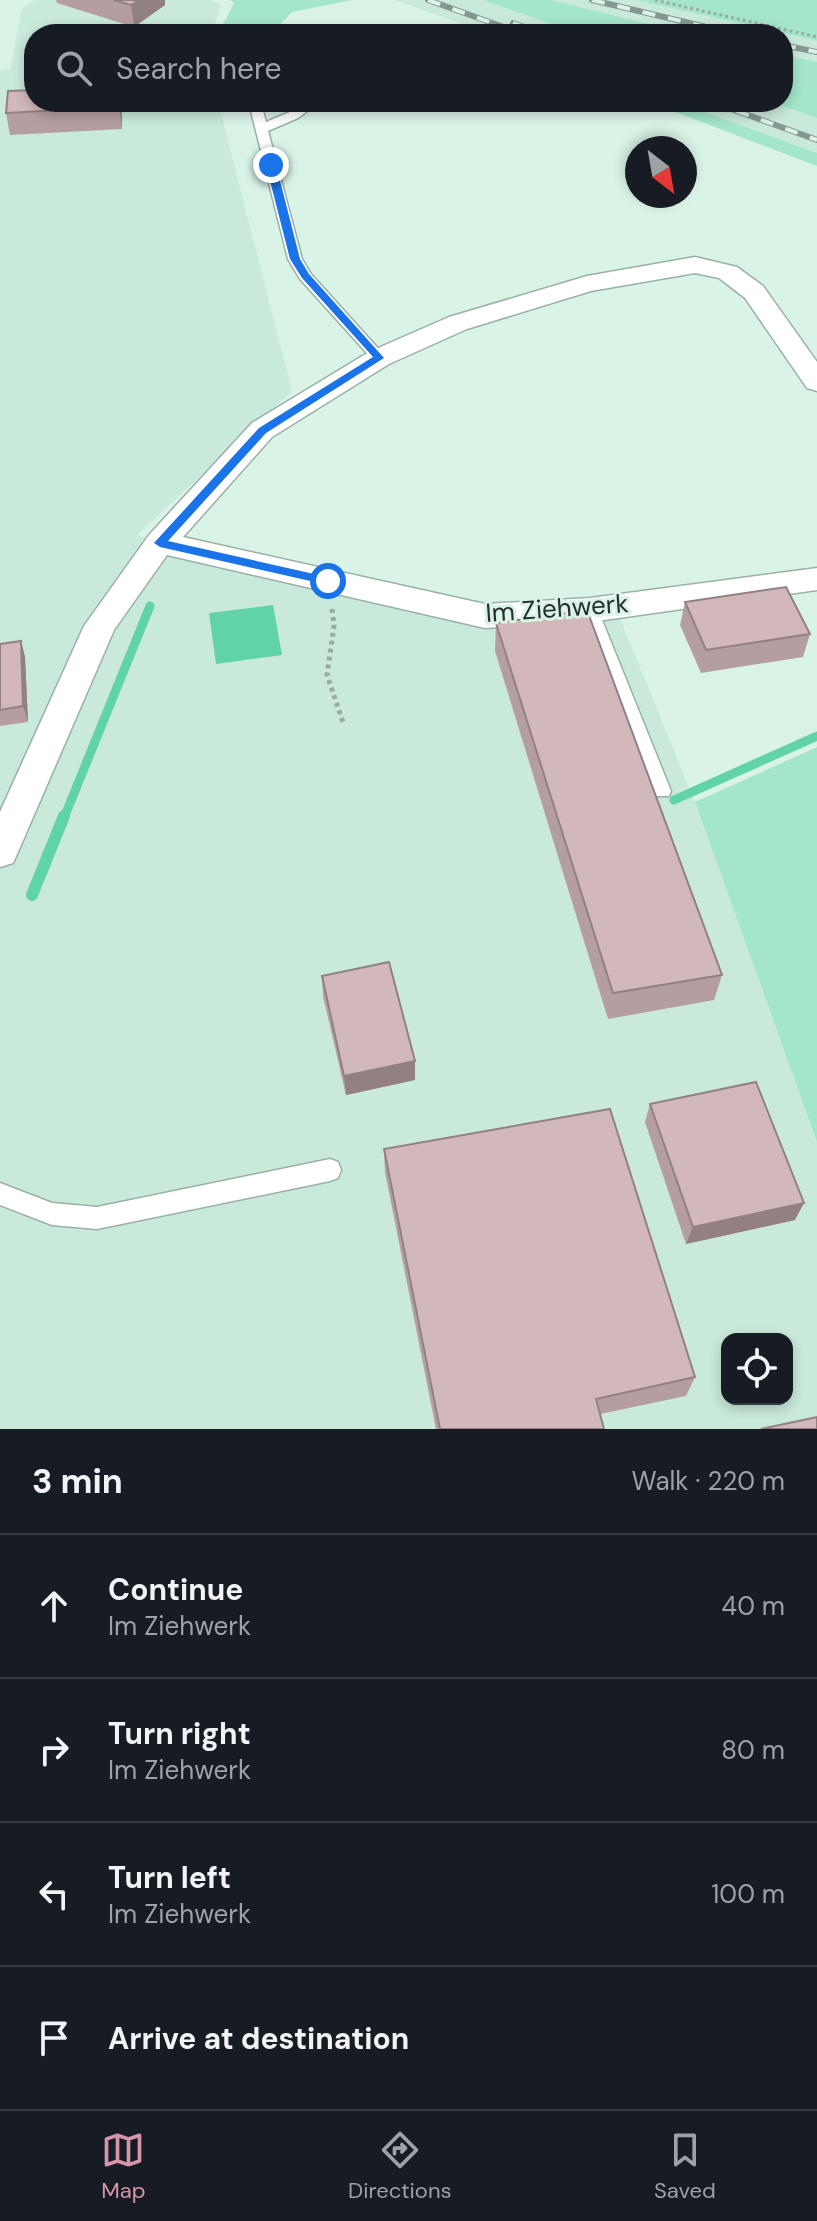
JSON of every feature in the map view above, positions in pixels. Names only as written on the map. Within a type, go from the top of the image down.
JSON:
[{"type":"street","points":[[0,852],[100,626],[160,543],[262,430],[379,358],[458,323],[573,288],[695,265],[728,272],[754,292],[817,382]]},
{"type":"street","name":"Im Ziehwerk","points":[[160,543],[485,616],[590,610],[817,579]]},
{"type":"lane","points":[[257,112],[295,259],[305,276],[379,358]]},
{"type":"lane","points":[[262,130],[274,121],[300,112]]},
{"type":"lane","points":[[590,610],[662,791]]},
{"type":"lane","points":[[0,1194],[52,1214],[97,1218],[330,1170]]},
{"type":"path","points":[[655,0],[760,24]]},
{"type":"path","points":[[793,32],[817,37]]},
{"type":"path","points":[[328,581],[334,626],[327,675],[344,725]]},
{"type":"shaded area","points":[[35,0],[208,0],[221,4],[215,24],[24,24],[24,112],[221,112],[292,391],[137,535],[188,555],[484,627],[616,609],[695,802],[817,1142],[817,1429],[0,1429],[0,71],[10,69],[22,9]]},
{"type":"shaded area","points":[[230,0],[352,0],[292,12],[281,24],[223,24],[234,3]]},
{"type":"shaded area","points":[[395,0],[483,0],[551,24],[463,24]]},
{"type":"shaded area","points":[[483,0],[551,0],[649,24],[551,24]]},
{"type":"shaded area","points":[[551,0],[636,0],[740,24],[649,24]]},
{"type":"shaded area","points":[[636,0],[817,0],[817,41],[793,36],[793,24],[742,24]]},
{"type":"shaded area","points":[[793,36],[817,41],[817,62],[793,57]]},
{"type":"shaded area","points":[[793,57],[817,62],[817,118],[793,110]]},
{"type":"shaded area","points":[[793,110],[817,118],[817,153],[704,112]]},
{"type":"shaded area","points":[[675,112],[704,112],[817,153],[817,166]]},
{"type":"shaded area","points":[[273,605],[282,655],[216,664],[209,613]]},
{"type":"shaded area","points":[[817,747],[817,1142],[695,802]]},
{"type":"building","points":[[114,0],[139,0],[131,5]]},
{"type":"building","points":[[24,90],[25,112],[6,113],[8,91]]},
{"type":"building","points":[[786,587],[810,634],[706,650],[685,602]]},
{"type":"building","points":[[587,610],[722,975],[613,993],[496,623]]},
{"type":"building","points":[[21,641],[23,706],[0,710],[0,644]]},
{"type":"building","points":[[389,962],[415,1061],[344,1076],[322,976]]},
{"type":"building","points":[[756,1082],[804,1203],[693,1227],[650,1104]]},
{"type":"building","points":[[610,1109],[695,1377],[596,1399],[604,1429],[440,1429],[384,1149]]},
{"type":"building","points":[[817,1417],[817,1429],[761,1429]]},
{"type":"waterway","points":[[64,818],[150,606]]},
{"type":"waterway","points":[[674,800],[817,736]]},
{"type":"waterway","points":[[32,895],[64,816]]},
{"type":"railway","points":[[428,0],[495,24]]},
{"type":"railway","points":[[592,0],[694,24]]},
{"type":"railway","points":[[793,47],[817,52]]},
{"type":"railway","points":[[740,112],[817,140]]},
{"type":"route","points":[[271,165],[295,259],[305,276],[379,358],[262,430],[160,543],[328,581]]}]
